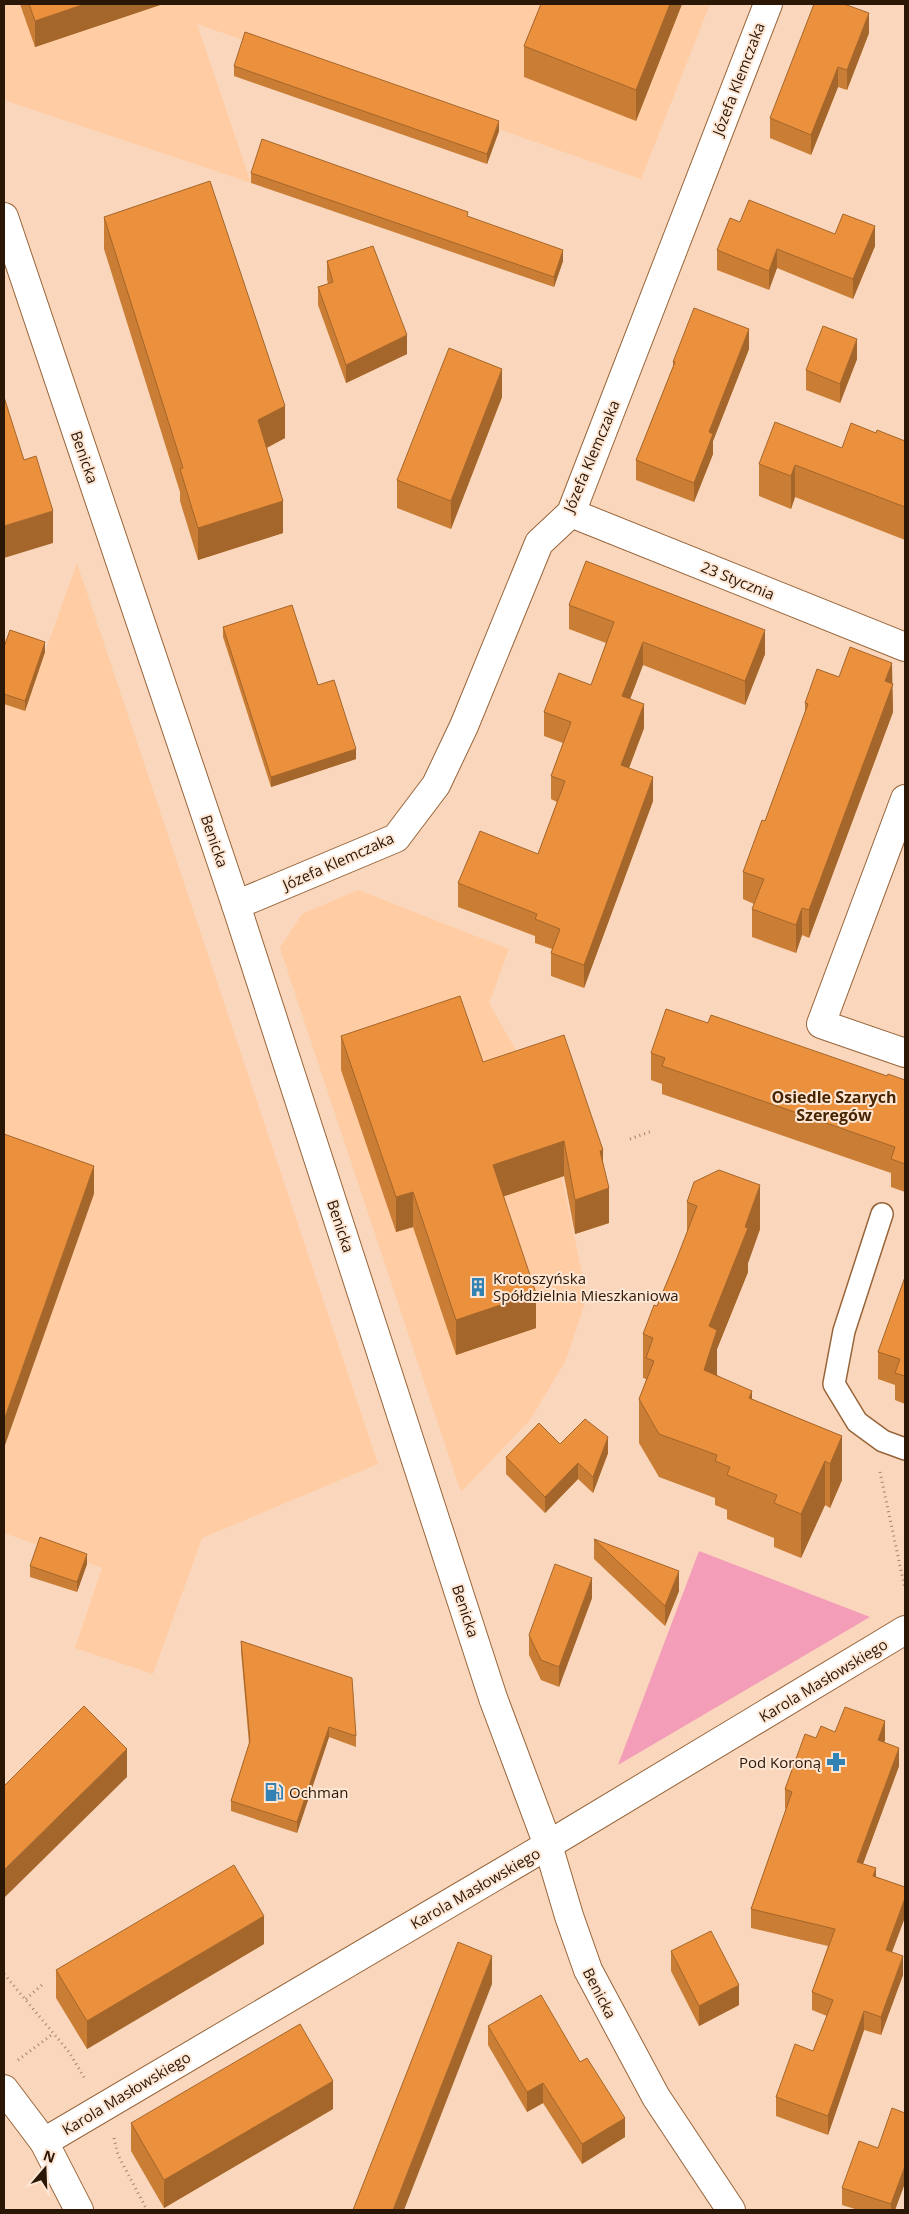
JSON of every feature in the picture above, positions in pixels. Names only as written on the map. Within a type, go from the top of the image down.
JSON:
[{"type":"street","name":"Józefa Klemczaka","points":[[236,904],[396,838],[436,785],[467,716],[539,543],[571,513],[768,4]]},
{"type":"street","name":"Benicka","points":[[4,216],[236,904],[493,1698],[548,1845],[569,1916],[588,1970],[656,2097],[731,2210]]},
{"type":"street","name":"23 Stycznia","points":[[571,513],[905,647]]},
{"type":"street","points":[[905,799],[821,1024],[905,1052]]},
{"type":"street","name":"Karola Masłowskiego","points":[[44,2142],[548,1845],[905,1630]]},
{"type":"street","points":[[7,2077],[44,2142],[79,2210]]},
{"type":"lane","points":[[882,1214],[844,1331],[834,1384],[857,1422],[883,1441],[905,1449]]},
{"type":"path","points":[[630,1138],[652,1130]]},
{"type":"path","points":[[880,1469],[905,1589]]},
{"type":"path","points":[[26,1999],[43,1984]]},
{"type":"path","points":[[7,2077],[54,2033]]},
{"type":"shaded area","points":[[4,4],[710,4],[641,179],[197,24],[251,183],[4,100]]},
{"type":"shaded area","points":[[77,563],[378,1464],[202,1538],[153,1674],[75,1648],[102,1568],[4,1533],[4,638],[45,652]]},
{"type":"shaded area","points":[[358,890],[509,949],[489,1003],[530,1075],[562,1178],[587,1297],[566,1360],[530,1420],[461,1492],[280,948],[302,914]]},
{"type":"shaded area","points":[[699,1551],[870,1617],[618,1765]]},
{"type":"building","points":[[29,4],[85,4],[35,21]]},
{"type":"building","points":[[541,4],[670,4],[636,90],[524,46]]},
{"type":"building","points":[[814,4],[844,4],[869,13],[847,70],[838,67],[811,135],[770,118]]},
{"type":"building","points":[[245,32],[499,121],[487,154],[234,66]]},
{"type":"building","points":[[262,139],[468,212],[467,216],[563,250],[554,277],[251,173]]},
{"type":"building","points":[[210,181],[285,406],[258,420],[283,501],[198,528],[180,469],[183,468],[104,217]]},
{"type":"building","points":[[749,200],[835,234],[843,214],[875,226],[853,279],[777,249],[769,271],[717,250],[730,218],[740,222]]},
{"type":"building","points":[[373,246],[407,335],[346,365],[318,287],[333,282],[327,261]]},
{"type":"building","points":[[694,308],[749,329],[709,432],[713,434],[694,483],[636,460]]},
{"type":"building","points":[[823,326],[857,339],[840,384],[806,370]]},
{"type":"building","points":[[449,348],[502,369],[451,501],[397,480]]},
{"type":"building","points":[[4,397],[24,460],[36,456],[53,511],[4,526]]},
{"type":"building","points":[[775,422],[842,448],[851,423],[876,433],[877,430],[905,441],[905,507],[795,465],[791,476],[759,464]]},
{"type":"building","points":[[586,561],[765,630],[745,681],[643,642],[622,696],[644,704],[621,765],[653,777],[584,965],[551,953],[560,929],[535,919],[537,914],[458,883],[480,831],[538,854],[565,781],[551,776],[571,722],[544,712],[559,673],[591,685],[614,622],[569,605]]},
{"type":"building","points":[[292,605],[318,685],[334,680],[356,749],[271,777],[223,627]]},
{"type":"building","points":[[10,630],[45,642],[25,701],[4,694],[4,647]]},
{"type":"building","points":[[850,647],[892,663],[885,681],[893,684],[809,910],[802,908],[796,925],[752,909],[764,879],[743,872],[762,820],[765,821],[808,704],[805,703],[817,669],[839,677]]},
{"type":"building","points":[[460,996],[483,1062],[564,1035],[603,1150],[600,1151],[609,1188],[575,1200],[564,1141],[493,1165],[536,1293],[456,1320],[413,1192],[396,1197],[341,1036]]},
{"type":"building","points":[[666,1009],[708,1023],[711,1015],[887,1076],[888,1074],[905,1080],[905,1164],[891,1159],[895,1147],[662,1066],[665,1058],[651,1053]]},
{"type":"building","points":[[4,1134],[94,1166],[4,1420]]},
{"type":"building","points":[[719,1170],[760,1185],[745,1227],[748,1228],[709,1326],[717,1330],[704,1370],[752,1391],[749,1398],[842,1436],[830,1464],[825,1461],[801,1514],[774,1503],[777,1495],[727,1475],[730,1467],[715,1461],[717,1455],[659,1434],[639,1399],[654,1361],[646,1358],[653,1338],[643,1334],[654,1305],[657,1306],[697,1206],[687,1202],[694,1182]]},
{"type":"building","points":[[905,1277],[905,1376],[895,1373],[900,1359],[878,1352]]},
{"type":"building","points":[[585,1419],[608,1437],[593,1477],[578,1463],[545,1497],[506,1457],[539,1423],[560,1444]]},
{"type":"building","points":[[40,1537],[87,1554],[77,1582],[30,1566]]},
{"type":"building","points":[[594,1539],[679,1571],[665,1606]]},
{"type":"building","points":[[555,1564],[592,1578],[559,1667],[541,1660],[529,1635]]},
{"type":"building","points":[[241,1641],[352,1678],[356,1736],[329,1727],[297,1822],[231,1801],[250,1741]]},
{"type":"building","points":[[84,1706],[127,1749],[4,1870],[4,1786]]},
{"type":"building","points":[[845,1707],[885,1721],[878,1740],[899,1748],[857,1862],[876,1868],[873,1876],[905,1887],[905,1898],[886,1950],[903,1956],[881,2017],[864,2011],[828,2116],[776,2097],[795,2044],[813,2051],[833,2000],[812,1992],[835,1929],[751,1909],[792,1792],[785,1789],[805,1734],[816,1738],[821,1726],[835,1732]]},
{"type":"building","points":[[234,1865],[264,1916],[87,2021],[56,1970]]},
{"type":"building","points":[[711,1931],[739,1985],[699,2006],[671,1951]]},
{"type":"building","points":[[458,1942],[492,1956],[393,2210],[353,2210]]},
{"type":"building","points":[[541,1995],[580,2062],[587,2058],[625,2118],[582,2144],[543,2083],[527,2092],[488,2026]]},
{"type":"building","points":[[300,2024],[333,2081],[164,2180],[131,2123]]},
{"type":"building","points":[[892,2108],[905,2113],[905,2166],[891,2204],[842,2188],[859,2141],[878,2148]]},
{"type":"place","name":"Krotoszyńska Spółdzielnia Mieszkaniowa","points":[[478,1287]]},
{"type":"place","name":"Pod Koroną","points":[[836,1762]]},
{"type":"place","name":"Ochman","points":[[274,1792]]},
{"type":"district","name":"Osiedle Szarych Szeregów","points":[[834,1106]]}]
